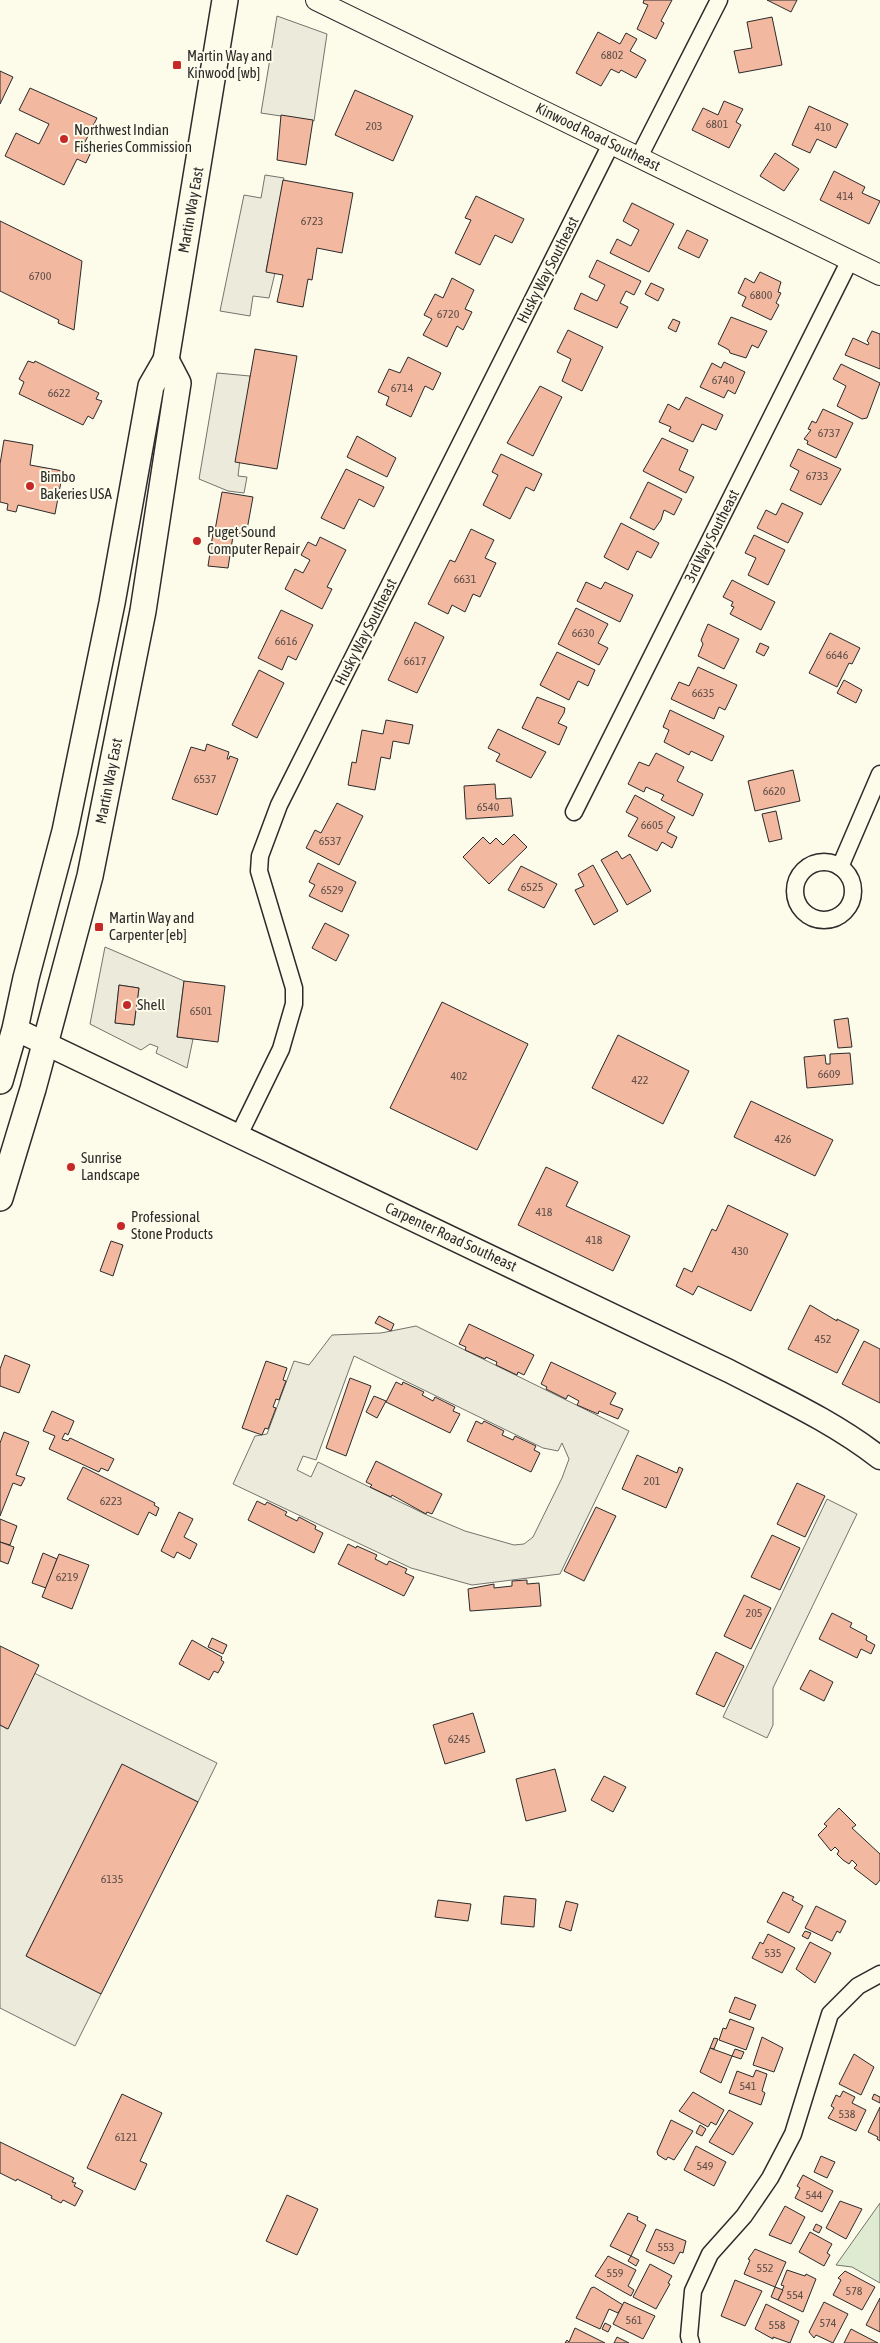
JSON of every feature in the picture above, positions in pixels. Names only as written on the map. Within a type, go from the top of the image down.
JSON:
[{"type":"main road","name":"Martin Way East","points":[[0,1081],[8,1025],[26,978],[65,831],[112,603],[151,386],[166,360],[225,0]]},
{"type":"main road","name":"Martin Way East","points":[[0,1198],[45,1045],[90,876],[143,610],[178,383],[166,360]]},
{"type":"main road","name":"Carpenter Road Southeast","points":[[8,1025],[45,1045],[595,1305],[729,1371],[806,1410],[880,1458]]},
{"type":"street","name":"Kinwood Road Southeast","points":[[316,0],[880,275]]},
{"type":"street","points":[[639,157],[719,0]]},
{"type":"street","name":"Husky Way Southeast","points":[[238,1137],[260,1087],[281,1049],[294,1004],[294,988],[259,871],[260,856],[278,805],[611,144]]},
{"type":"street","name":"3rd Way Southeast","points":[[574,812],[850,260]]},
{"type":"street","points":[[840,867],[880,774]]},
{"type":"street","points":[[691,2343],[689,2336],[693,2291],[710,2254],[744,2216],[770,2178],[793,2134],[830,2014],[858,1986],[880,1974]]},
{"type":"green space","points":[[880,2203],[880,2283],[852,2267],[836,2265]]},
{"type":"shaded area","points":[[277,16],[327,34],[314,121],[261,113]]},
{"type":"shaded area","points":[[265,175],[284,178],[266,271],[275,273],[269,298],[253,296],[250,316],[220,311],[244,195],[261,198]]},
{"type":"shaded area","points":[[217,373],[250,376],[238,476],[247,477],[244,493],[228,491],[199,479]]},
{"type":"shaded area","points":[[105,947],[184,981],[177,1037],[193,1039],[187,1068],[156,1053],[158,1047],[150,1044],[141,1050],[90,1024]],"holes":[[[119,985],[139,988],[134,1025],[115,1023]]]},
{"type":"shaded area","points":[[416,1326],[629,1431],[560,1574],[472,1585],[411,1568],[233,1484],[255,1436],[267,1434],[294,1361],[309,1365],[332,1335],[381,1333]],"holes":[[[354,1356],[543,1448],[558,1451],[562,1443],[569,1459],[562,1478],[533,1537],[524,1544],[514,1545],[465,1531],[427,1515],[318,1462],[311,1477],[297,1470],[303,1456],[316,1460]]]},
{"type":"shaded area","points":[[827,1499],[857,1514],[773,1688],[773,1725],[767,1738],[723,1717]]},
{"type":"shaded area","points":[[34,1673],[217,1763],[198,1802],[122,1765],[26,1956],[101,1994],[75,2046],[0,2008],[0,1725],[7,1729]]},
{"type":"building","points":[[644,0],[672,0],[661,21],[664,23],[656,39],[637,29],[648,5],[643,3]]},
{"type":"building","points":[[767,0],[797,0],[791,12]]},
{"type":"building","points":[[772,17],[782,65],[739,73],[734,51],[752,48],[747,22]]},
{"type":"building","points":[[598,32],[620,44],[626,33],[637,39],[630,51],[646,60],[636,78],[621,70],[619,73],[611,69],[601,86],[576,73]]},
{"type":"building","points":[[0,71],[13,77],[0,104]]},
{"type":"building","name":"Northwest Indian Fisheries Commission","points":[[30,88],[97,118],[83,146],[92,150],[86,163],[77,159],[64,185],[5,156],[16,133],[39,144],[49,124],[19,110]]},
{"type":"building","points":[[355,90],[413,116],[393,161],[335,135]]},
{"type":"building","points":[[724,101],[743,109],[736,122],[741,125],[729,148],[692,130],[703,108],[718,115]]},
{"type":"building","points":[[809,106],[848,124],[836,148],[817,139],[810,153],[792,145]]},
{"type":"building","points":[[281,115],[313,120],[306,165],[277,160]]},
{"type":"building","points":[[775,153],[799,169],[784,191],[760,176]]},
{"type":"building","points":[[834,171],[865,187],[862,193],[880,201],[869,224],[820,200]]},
{"type":"building","points":[[283,180],[353,193],[342,253],[317,248],[312,280],[308,279],[303,307],[277,302],[283,275],[266,272]]},
{"type":"building","points":[[476,196],[524,219],[512,243],[495,235],[480,265],[455,253],[471,220],[465,218]]},
{"type":"building","points":[[632,203],[674,224],[649,272],[610,253],[617,239],[631,246],[639,230],[623,221]]},
{"type":"building","points":[[0,221],[82,261],[74,330],[58,323],[59,320],[0,291]]},
{"type":"building","points":[[687,230],[708,240],[699,258],[678,248]]},
{"type":"building","points":[[597,260],[641,281],[634,295],[626,291],[620,303],[628,307],[617,328],[574,309],[581,293],[597,301],[605,285],[589,277]]},
{"type":"building","points":[[760,272],[781,282],[778,292],[781,293],[776,303],[779,305],[771,320],[742,306],[746,297],[738,293],[745,278],[754,283]]},
{"type":"building","points":[[452,278],[474,290],[465,309],[472,312],[463,330],[457,326],[447,347],[423,335],[432,319],[424,315],[435,294],[443,298]]},
{"type":"building","points":[[651,283],[664,289],[658,301],[645,294]]},
{"type":"building","points":[[731,317],[767,331],[758,348],[752,345],[746,358],[730,353],[729,350],[718,344]]},
{"type":"building","points":[[673,319],[680,322],[676,332],[668,328]]},
{"type":"building","points":[[568,330],[603,347],[582,391],[562,381],[571,359],[557,352]]},
{"type":"building","points":[[872,331],[880,334],[880,369],[845,355],[853,338],[868,345],[867,341]]},
{"type":"building","points":[[255,349],[297,356],[277,469],[235,462]]},
{"type":"building","points":[[408,357],[441,373],[433,390],[425,386],[411,417],[386,405],[389,397],[378,392],[389,369],[400,373]]},
{"type":"building","points":[[28,361],[34,363],[35,361],[99,393],[96,399],[102,401],[93,419],[88,416],[83,425],[19,394],[24,382],[19,379]]},
{"type":"building","points":[[724,362],[745,372],[735,394],[728,390],[724,398],[700,387],[712,363],[721,368]]},
{"type":"building","points":[[841,364],[880,383],[867,418],[862,419],[837,406],[846,386],[833,379]]},
{"type":"building","points":[[540,386],[562,397],[533,456],[507,443]]},
{"type":"building","points":[[686,397],[723,415],[716,430],[702,424],[693,442],[669,431],[671,427],[659,422],[668,404],[679,410]]},
{"type":"building","points":[[823,409],[853,423],[836,458],[807,444],[808,441],[804,439],[811,430],[808,429],[812,421],[816,423]]},
{"type":"building","points":[[357,436],[396,458],[387,477],[347,457]]},
{"type":"building","points":[[662,438],[688,450],[679,470],[694,477],[686,493],[643,471]]},
{"type":"building","points":[[4,440],[33,445],[30,465],[63,471],[55,514],[18,505],[16,512],[7,510],[8,504],[0,502],[0,464]]},
{"type":"building","points":[[798,449],[841,469],[821,505],[790,490],[799,471],[790,466]]},
{"type":"building","points":[[501,454],[542,474],[534,491],[526,487],[510,519],[483,505],[498,475],[492,472]]},
{"type":"building","points":[[346,469],[384,487],[374,507],[359,499],[344,529],[321,518]]},
{"type":"building","points":[[648,482],[682,499],[674,515],[664,510],[661,520],[654,530],[630,518]]},
{"type":"building","points":[[222,492],[253,497],[246,535],[215,530]]},
{"type":"building","points":[[782,503],[803,513],[788,543],[757,528],[766,510],[776,515]]},
{"type":"building","points":[[621,523],[659,543],[651,558],[637,551],[628,570],[604,557]]},
{"type":"building","points":[[471,529],[494,540],[485,558],[496,563],[480,597],[473,594],[465,612],[452,605],[448,614],[428,604],[450,560],[455,562]]},
{"type":"building","points":[[213,533],[233,536],[228,568],[208,566]]},
{"type":"building","points":[[754,535],[785,550],[768,585],[748,575],[756,558],[745,553]]},
{"type":"building","points":[[320,537],[346,550],[327,587],[332,589],[322,609],[285,589],[295,569],[303,573],[310,560],[301,555],[308,542],[316,546]]},
{"type":"building","points":[[732,580],[775,602],[761,630],[730,614],[734,607],[731,606],[733,602],[723,597]]},
{"type":"building","points":[[586,582],[601,589],[605,582],[633,595],[620,622],[577,601]]},
{"type":"building","points":[[576,608],[608,624],[598,643],[608,648],[599,665],[558,644]]},
{"type":"building","points":[[281,610],[313,625],[296,660],[288,656],[282,670],[258,658]]},
{"type":"building","points":[[415,622],[444,637],[417,693],[388,680]]},
{"type":"building","points":[[708,624],[739,639],[724,669],[698,656],[703,644],[701,640]]},
{"type":"building","points":[[830,633],[860,648],[852,664],[849,663],[837,687],[809,673]]},
{"type":"building","points":[[760,643],[769,647],[764,656],[756,652]]},
{"type":"building","points":[[557,652],[595,670],[588,686],[578,681],[569,700],[540,685]]},
{"type":"building","points":[[698,667],[737,685],[725,710],[719,707],[714,719],[671,699],[679,682],[689,686]]},
{"type":"building","points":[[259,670],[284,683],[257,738],[232,725]]},
{"type":"building","points":[[844,680],[862,690],[856,703],[837,693]]},
{"type":"building","points":[[537,697],[565,708],[558,723],[567,727],[559,745],[522,728]]},
{"type":"building","points":[[670,710],[724,736],[712,761],[691,751],[689,755],[664,742],[669,730],[663,727]]},
{"type":"building","points":[[386,720],[413,725],[409,744],[393,741],[390,759],[381,757],[375,790],[348,785],[352,762],[356,763],[362,730],[383,734]]},
{"type":"building","points":[[498,729],[546,752],[531,778],[496,761],[500,754],[488,748]]},
{"type":"building","points":[[207,744],[229,752],[227,759],[230,756],[238,759],[217,815],[172,799],[191,747],[205,751]]},
{"type":"building","points":[[656,753],[684,767],[677,781],[703,794],[693,816],[661,800],[664,795],[646,787],[644,792],[628,784],[639,762],[649,766]]},
{"type":"building","points":[[793,770],[800,801],[755,811],[748,781]]},
{"type":"building","points":[[495,784],[496,799],[511,798],[513,816],[466,819],[464,786]]},
{"type":"building","points":[[635,795],[675,817],[667,832],[677,837],[672,848],[662,842],[657,851],[628,836],[638,818],[626,812]]},
{"type":"building","points":[[337,803],[363,816],[339,865],[306,848],[315,830],[321,833]]},
{"type":"building","points":[[776,811],[782,839],[769,842],[762,814]]},
{"type":"building","points":[[514,834],[527,847],[489,884],[463,857],[483,837],[490,844],[496,838],[503,845]]},
{"type":"building","points":[[617,851],[622,859],[630,854],[651,891],[627,905],[601,860]]},
{"type":"building","points":[[318,863],[356,882],[342,912],[309,896],[315,885],[309,882]]},
{"type":"building","points":[[593,865],[618,911],[594,925],[575,890],[584,886],[578,874]]},
{"type":"building","points":[[521,866],[557,884],[544,908],[508,890]]},
{"type":"building","points":[[325,923],[349,935],[336,961],[312,948]]},
{"type":"building","points":[[184,981],[225,986],[218,1042],[177,1037]]},
{"type":"building","name":"Shell","points":[[119,985],[139,988],[134,1025],[115,1023]]},
{"type":"building","points":[[442,1002],[528,1044],[477,1150],[390,1108]]},
{"type":"building","points":[[848,1018],[852,1047],[838,1048],[834,1020]]},
{"type":"building","points":[[618,1035],[689,1071],[663,1124],[592,1088]]},
{"type":"building","points":[[850,1053],[853,1084],[807,1088],[804,1057],[825,1055],[826,1064],[830,1064],[830,1054]]},
{"type":"building","points":[[751,1101],[833,1140],[815,1176],[734,1137]]},
{"type":"building","points":[[546,1167],[578,1182],[566,1206],[630,1236],[613,1271],[518,1225]]},
{"type":"building","points":[[728,1205],[788,1234],[751,1311],[698,1286],[693,1295],[676,1286],[684,1268],[692,1272],[712,1229],[716,1231]]},
{"type":"building","points":[[111,1241],[123,1245],[113,1276],[100,1271]]},
{"type":"building","points":[[810,1305],[837,1321],[837,1319],[859,1330],[837,1373],[788,1349]]},
{"type":"building","points":[[379,1316],[394,1324],[391,1331],[375,1323]]},
{"type":"building","points":[[469,1324],[534,1355],[524,1375],[518,1372],[517,1375],[496,1365],[497,1362],[465,1350],[466,1347],[459,1344]]},
{"type":"building","points":[[864,1341],[880,1349],[880,1403],[842,1384]]},
{"type":"building","points":[[5,1355],[30,1365],[19,1393],[0,1386],[0,1369]]},
{"type":"building","points":[[266,1361],[287,1368],[283,1380],[286,1381],[279,1400],[276,1399],[273,1407],[276,1408],[268,1429],[265,1428],[262,1435],[242,1428]]},
{"type":"building","points":[[551,1362],[616,1393],[610,1404],[623,1409],[618,1419],[599,1411],[598,1414],[577,1405],[579,1401],[568,1395],[566,1399],[546,1389],[547,1387],[541,1384]]},
{"type":"building","points":[[350,1378],[371,1386],[346,1456],[326,1448]]},
{"type":"building","points":[[396,1382],[402,1385],[403,1382],[424,1392],[422,1395],[433,1401],[435,1397],[455,1407],[453,1411],[460,1414],[450,1433],[386,1402]]},
{"type":"building","points":[[374,1396],[386,1401],[377,1418],[366,1412]]},
{"type":"building","points":[[52,1411],[74,1421],[68,1435],[65,1433],[62,1439],[68,1441],[70,1438],[114,1459],[108,1471],[101,1468],[99,1472],[49,1449],[55,1436],[43,1431]]},
{"type":"building","points":[[476,1421],[482,1424],[484,1421],[504,1431],[502,1435],[513,1440],[515,1436],[536,1446],[534,1450],[540,1453],[531,1472],[467,1441]]},
{"type":"building","points":[[4,1432],[29,1442],[16,1475],[25,1478],[21,1486],[13,1483],[0,1516],[0,1443]]},
{"type":"building","points":[[637,1455],[677,1473],[679,1467],[683,1469],[666,1508],[622,1489]]},
{"type":"building","points":[[376,1461],[442,1494],[432,1514],[427,1512],[426,1514],[392,1495],[391,1497],[370,1487],[372,1485],[366,1482]]},
{"type":"building","points":[[83,1467],[155,1503],[154,1505],[159,1508],[156,1516],[149,1512],[138,1535],[67,1499]]},
{"type":"building","points":[[797,1483],[825,1496],[805,1537],[777,1524]]},
{"type":"building","points":[[257,1501],[265,1505],[267,1502],[287,1512],[285,1515],[297,1521],[299,1517],[316,1526],[315,1529],[323,1533],[314,1553],[248,1520]]},
{"type":"building","points":[[596,1507],[616,1516],[584,1581],[564,1571]]},
{"type":"building","points":[[179,1512],[193,1519],[184,1537],[197,1544],[190,1559],[177,1552],[174,1558],[161,1551]]},
{"type":"building","points":[[0,1519],[17,1526],[10,1545],[0,1542]]},
{"type":"building","points":[[772,1535],[800,1548],[780,1590],[751,1577]]},
{"type":"building","points":[[0,1542],[14,1547],[8,1564],[0,1561]]},
{"type":"building","points":[[348,1544],[377,1555],[375,1559],[387,1565],[389,1561],[407,1569],[405,1573],[414,1577],[404,1596],[338,1564]]},
{"type":"building","points":[[43,1553],[57,1559],[46,1588],[32,1583]]},
{"type":"building","points":[[59,1554],[89,1565],[72,1609],[42,1597]]},
{"type":"building","points":[[527,1580],[527,1584],[539,1583],[541,1606],[470,1611],[468,1589],[494,1584],[494,1588],[512,1586],[512,1581]]},
{"type":"building","points":[[744,1595],[771,1608],[751,1649],[724,1636]]},
{"type":"building","points":[[832,1613],[852,1623],[850,1627],[867,1636],[866,1640],[875,1645],[871,1654],[861,1649],[857,1658],[819,1639]]},
{"type":"building","points":[[212,1638],[227,1645],[223,1654],[208,1647]]},
{"type":"building","points":[[192,1640],[222,1657],[221,1660],[224,1662],[218,1673],[214,1671],[209,1680],[179,1664]]},
{"type":"building","points":[[0,1646],[39,1665],[8,1729],[0,1725]]},
{"type":"building","points":[[716,1652],[744,1666],[724,1707],[696,1694]]},
{"type":"building","points":[[810,1670],[833,1682],[824,1701],[800,1689]]},
{"type":"building","points":[[473,1713],[485,1752],[445,1764],[433,1725]]},
{"type":"building","points":[[122,1764],[198,1802],[101,1994],[26,1956]]},
{"type":"building","points":[[555,1769],[566,1811],[526,1821],[516,1779]]},
{"type":"building","points":[[604,1776],[626,1787],[613,1812],[591,1800]]},
{"type":"building","points":[[839,1808],[856,1825],[852,1828],[880,1854],[880,1880],[876,1885],[854,1868],[857,1865],[852,1860],[849,1864],[843,1860],[837,1854],[839,1851],[835,1847],[831,1851],[818,1835],[827,1826],[824,1824]]},
{"type":"building","points":[[783,1892],[794,1897],[792,1900],[803,1906],[789,1933],[767,1922]]},
{"type":"building","points":[[504,1896],[536,1899],[534,1927],[501,1924]]},
{"type":"building","points":[[438,1900],[471,1904],[468,1921],[435,1917]]},
{"type":"building","points":[[566,1901],[578,1904],[571,1931],[559,1927]]},
{"type":"building","points":[[816,1906],[846,1921],[840,1933],[837,1931],[832,1941],[805,1928]]},
{"type":"building","points":[[805,1931],[811,1933],[808,1939],[802,1936]]},
{"type":"building","points":[[768,1934],[795,1948],[782,1973],[752,1958],[760,1942],[763,1944]]},
{"type":"building","points":[[810,1942],[831,1953],[815,1983],[796,1969]]},
{"type":"building","points":[[735,1997],[756,2005],[750,2020],[729,2012]]},
{"type":"building","points":[[730,2019],[754,2028],[746,2050],[719,2040],[723,2028],[726,2029]]},
{"type":"building","points":[[762,2037],[783,2048],[774,2072],[753,2065]]},
{"type":"building","points":[[714,2038],[718,2039],[714,2049],[710,2048]]},
{"type":"building","points":[[710,2048],[732,2056],[721,2083],[700,2072]]},
{"type":"building","points":[[735,2049],[744,2052],[741,2059],[732,2056]]},
{"type":"building","points":[[854,2054],[874,2067],[861,2095],[839,2084]]},
{"type":"building","points":[[756,2070],[767,2074],[762,2091],[765,2093],[761,2105],[729,2093],[737,2071],[753,2077]]},
{"type":"building","points":[[843,2091],[855,2097],[852,2103],[866,2110],[856,2131],[828,2118],[834,2108],[831,2106],[836,2095],[840,2097]]},
{"type":"building","points":[[693,2092],[724,2110],[716,2125],[711,2122],[708,2127],[679,2111]]},
{"type":"building","points":[[122,2094],[162,2113],[140,2161],[147,2164],[135,2190],[87,2168]]},
{"type":"building","points":[[874,2094],[880,2097],[880,2103],[872,2099]]},
{"type":"building","points":[[880,2107],[880,2141],[877,2139],[878,2137],[868,2132]]},
{"type":"building","points":[[729,2110],[753,2123],[733,2155],[709,2142]]},
{"type":"building","points":[[671,2120],[693,2131],[674,2160],[668,2157],[666,2160],[658,2155],[657,2152]]},
{"type":"building","points":[[700,2125],[706,2129],[702,2136],[696,2133]]},
{"type":"building","points":[[0,2142],[74,2178],[72,2182],[76,2183],[74,2186],[83,2191],[75,2206],[63,2200],[61,2203],[51,2198],[52,2196],[0,2173]]},
{"type":"building","points":[[696,2146],[726,2162],[714,2186],[684,2170]]},
{"type":"building","points":[[821,2156],[835,2162],[827,2178],[814,2172]]},
{"type":"building","points":[[803,2175],[833,2191],[822,2212],[795,2198],[800,2188],[797,2186]]},
{"type":"building","points":[[287,2195],[318,2209],[297,2255],[266,2241]]},
{"type":"building","points":[[840,2201],[862,2209],[846,2239],[826,2228]]},
{"type":"building","points":[[785,2206],[805,2217],[791,2244],[769,2235]]},
{"type":"building","points":[[628,2213],[638,2217],[637,2220],[646,2225],[631,2256],[610,2246]]},
{"type":"building","points":[[816,2224],[822,2227],[819,2233],[813,2230]]},
{"type":"building","points":[[656,2229],[686,2241],[683,2253],[680,2252],[674,2264],[646,2251]]},
{"type":"building","points":[[810,2232],[832,2244],[827,2253],[830,2255],[824,2266],[799,2252]]},
{"type":"building","points":[[755,2249],[786,2262],[775,2287],[744,2274],[750,2260],[748,2259]]},
{"type":"building","points":[[608,2256],[636,2270],[628,2286],[634,2290],[631,2296],[595,2276]]},
{"type":"building","points":[[631,2256],[639,2260],[636,2266],[628,2261]]},
{"type":"building","points":[[650,2264],[672,2276],[668,2283],[670,2284],[656,2309],[633,2297]]},
{"type":"building","points":[[787,2270],[805,2276],[806,2274],[816,2279],[803,2312],[778,2300],[784,2286],[781,2285]]},
{"type":"building","points":[[845,2271],[875,2287],[862,2310],[833,2295],[841,2280],[838,2278]]},
{"type":"building","points":[[735,2280],[762,2291],[745,2326],[721,2316]]},
{"type":"building","points":[[594,2287],[623,2305],[618,2313],[609,2309],[600,2329],[576,2318],[591,2288]]},
{"type":"building","points":[[775,2287],[783,2290],[778,2300],[771,2297]]},
{"type":"building","points":[[880,2298],[880,2332],[866,2325]]},
{"type":"building","points":[[624,2302],[655,2316],[643,2339],[613,2324]]},
{"type":"building","points":[[824,2302],[848,2314],[833,2343],[816,2335],[814,2338],[809,2332]]},
{"type":"building","points":[[766,2304],[799,2321],[790,2343],[773,2337],[773,2339],[755,2329]]},
{"type":"building","points":[[605,2323],[611,2326],[608,2332],[602,2329]]},
{"type":"building","points":[[575,2328],[605,2343],[565,2343],[567,2340],[569,2342]]},
{"type":"building","points":[[851,2329],[878,2343],[844,2343]]},
{"type":"building","points":[[617,2337],[629,2343],[614,2343]]},
{"type":"place","name":"Martin Way and Kinwood [wb]","points":[[177,65]]},
{"type":"place","name":"Northwest Indian Fisheries Commission","points":[[64,139]]},
{"type":"place","name":"Bimbo Bakeries USA","points":[[30,486]]},
{"type":"place","name":"Puget Sound Computer Repair","points":[[197,541]]},
{"type":"place","name":"Martin Way and Carpenter [eb]","points":[[99,927]]},
{"type":"place","name":"Shell","points":[[127,1005]]},
{"type":"place","name":"Sunrise Landscape","points":[[71,1167]]},
{"type":"place","name":"Professional Stone Products","points":[[121,1226]]}]
